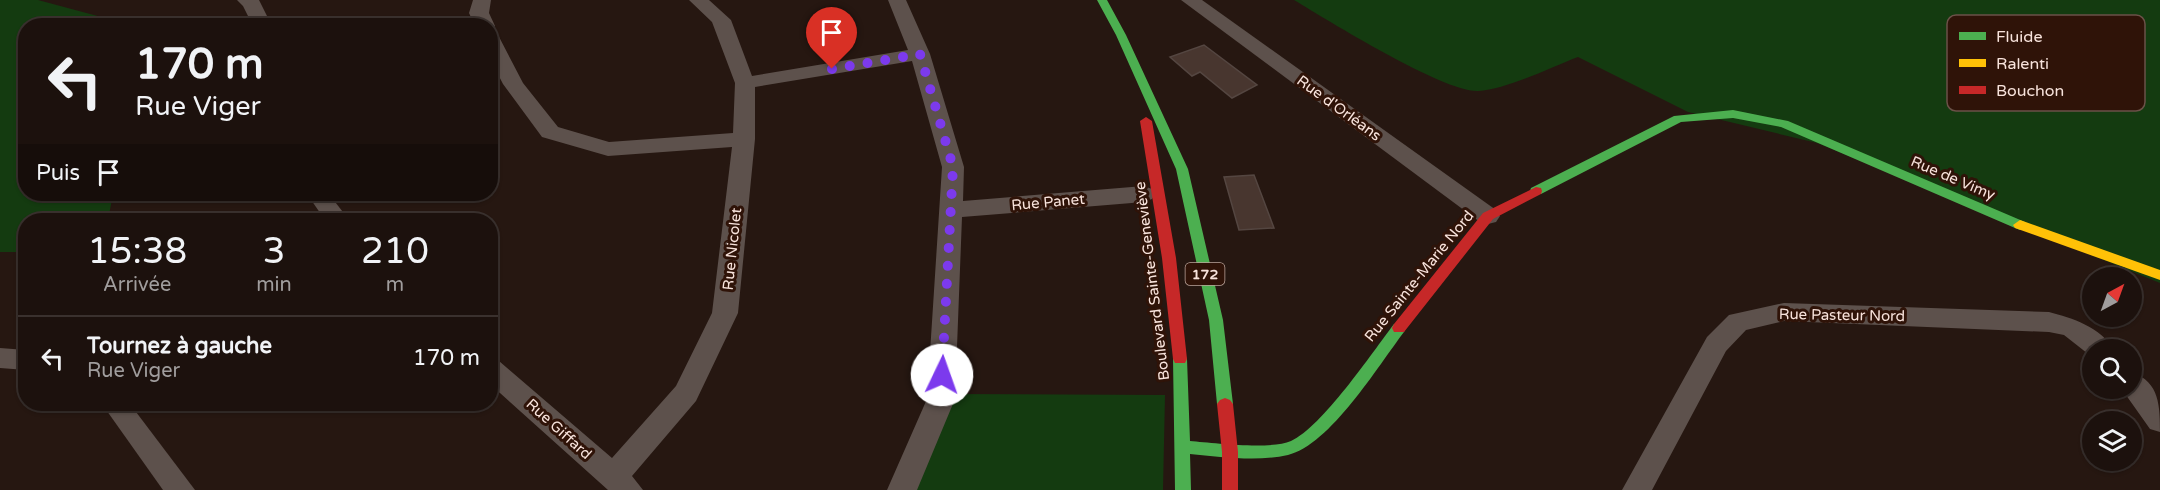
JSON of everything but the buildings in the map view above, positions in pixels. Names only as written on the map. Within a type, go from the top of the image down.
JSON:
[{"type":"main road","name":"Boulevard Sainte-Geneviève","points":[[1102,0],[1137,69],[1182,169],[1216,320],[1230,452],[1230,490]]},
{"type":"main road","name":"Boulevard Sainte-Geneviève","points":[[1137,69],[1163,220],[1178,337],[1184,447],[1182,490]]},
{"type":"main road","name":"Rue Sainte-Marie Nord","points":[[1184,447],[1230,452],[1296,446],[1323,424],[1488,216],[1678,119],[1733,114]]},
{"type":"main road","name":"Rue de Vimy","points":[[1733,114],[1784,124],[2012,222],[2160,275]]},
{"type":"street","points":[[246,0],[251,3],[259,18]]},
{"type":"street","points":[[481,18],[479,13],[482,0]]},
{"type":"street","name":"Rue Nicolet","points":[[620,484],[686,393],[725,314],[744,139],[745,83],[721,21],[698,0]]},
{"type":"street","points":[[897,0],[920,54],[953,167],[940,399],[902,490]]},
{"type":"street","name":"Rue d'Orléans","points":[[1190,0],[1488,216]]},
{"type":"street","points":[[498,53],[513,84],[550,132],[608,149],[744,139]]},
{"type":"street","points":[[745,83],[920,54]]},
{"type":"street","name":"Rue Panet","points":[[952,210],[1144,194]]},
{"type":"street","points":[[321,201],[331,213]]},
{"type":"street","name":"Rue Pasteur Nord","points":[[1643,488],[1716,344],[1738,322],[1784,312],[2049,322],[2072,328],[2086,339]]},
{"type":"street","points":[[0,358],[18,359]]},
{"type":"street","name":"Rue Giffard","points":[[498,375],[620,484]]},
{"type":"street","points":[[2142,397],[2160,421]]},
{"type":"street","points":[[131,411],[180,490]]},
{"type":"green space","points":[[0,0],[38,0],[105,18],[18,18],[18,201],[112,201],[109,213],[18,213],[18,252],[0,252]]},
{"type":"green space","points":[[1294,0],[2160,0],[2160,283],[2142,276],[2142,267],[2121,267],[1817,143],[1688,112],[1578,57],[1502,86],[1478,91],[1439,80],[1386,54]]},
{"type":"green space","points":[[944,394],[1165,395],[1163,490],[902,490]]},
{"type":"traffic: fast","points":[[1102,0],[1121,35],[1182,169],[1216,320],[1225,404]]},
{"type":"traffic: fast","points":[[1536,191],[1678,119],[1733,114],[1784,124],[2020,225]]},
{"type":"traffic: fast","points":[[1184,447],[1259,451],[1297,445],[1310,436],[1337,408],[1399,328]]},
{"type":"traffic: fast","points":[[1180,359],[1183,490]]},
{"type":"traffic: slow","points":[[2020,225],[2160,275]]},
{"type":"traffic: jam","points":[[1146,121],[1169,258],[1180,359]]},
{"type":"traffic: jam","points":[[1399,328],[1488,216],[1536,191]]},
{"type":"traffic: jam","points":[[1225,404],[1230,452],[1230,490]]},
{"type":"route","points":[[832,69],[920,54],[953,167],[942,375]]}]
